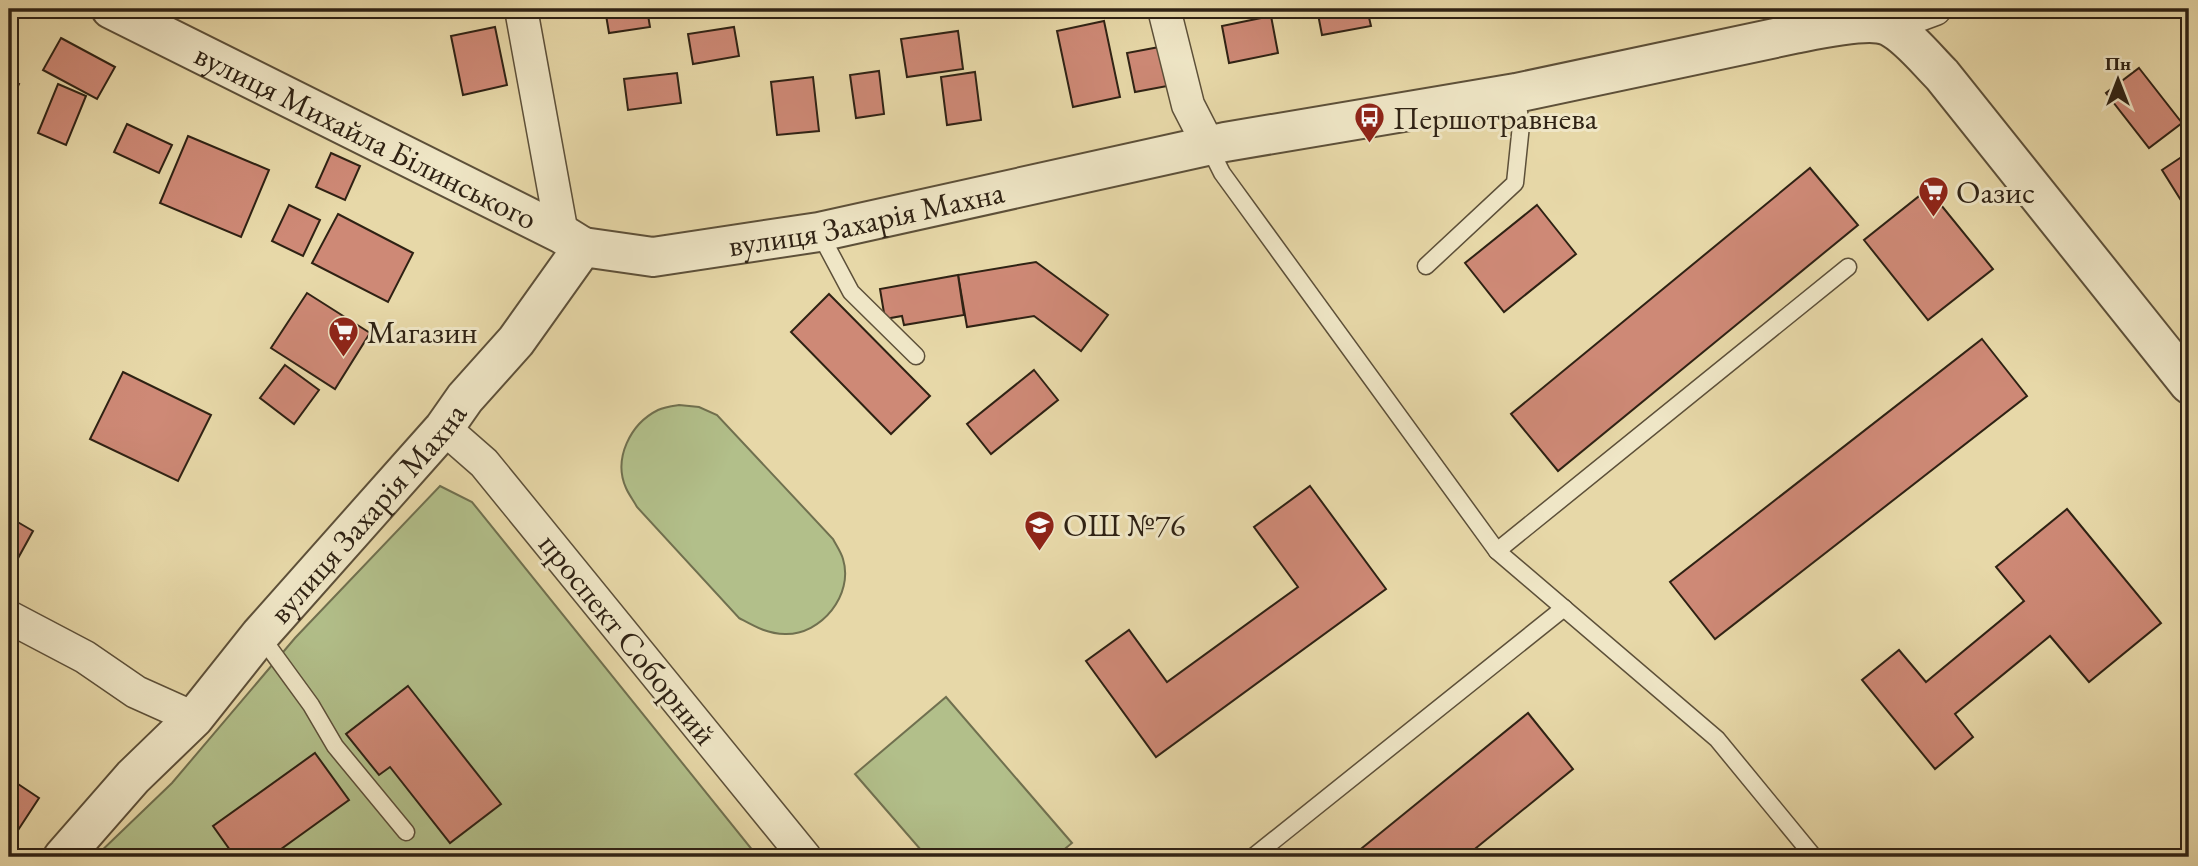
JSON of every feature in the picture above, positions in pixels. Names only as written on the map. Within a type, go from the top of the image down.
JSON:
[{"type":"street","name":"вулиця Михайла Білинського","points":[[111,9],[572,241]]},
{"type":"street","points":[[521,9],[572,241]]},
{"type":"street","points":[[1164,9],[1188,105],[1209,146]]},
{"type":"street","name":"вулиця Захарія Махна","points":[[63,857],[133,777],[194,719],[260,635],[444,428],[465,398],[516,341],[572,241],[653,257],[819,232],[1209,146],[1516,93],[1791,21],[1889,26],[1935,9]]},
{"type":"street","points":[[1889,26],[1918,49],[1941,75],[2189,384]]},
{"type":"street","name":"проспект Соборний","points":[[444,428],[484,463],[805,857]]},
{"type":"street","points":[[9,617],[85,657],[136,692],[194,719]]},
{"type":"lane","points":[[1426,266],[1515,183],[1521,125],[1516,93]]},
{"type":"lane","points":[[1209,146],[1222,173],[1497,551],[1717,739],[1814,857]]},
{"type":"lane","points":[[819,232],[851,292],[916,356]]},
{"type":"lane","points":[[1497,551],[1848,267]]},
{"type":"lane","points":[[1252,857],[1564,608]]},
{"type":"lane","points":[[260,635],[311,705],[335,746],[405,832]]},
{"type":"green space","points":[[665,407],[699,407],[717,415],[833,539],[843,559],[844,586],[832,610],[811,628],[798,633],[778,634],[739,618],[637,507],[622,477],[623,454],[627,443],[639,424],[648,416]]},
{"type":"green space","points":[[440,486],[472,502],[758,857],[95,857],[172,783],[295,638]]},
{"type":"green space","points":[[946,697],[1072,843],[1055,857],[927,857],[855,774]]},
{"type":"building","points":[[437,9],[475,9],[438,15]]},
{"type":"building","points":[[605,9],[647,9],[650,27],[609,33]]},
{"type":"building","points":[[1317,9],[1367,9],[1371,26],[1322,35]]},
{"type":"building","points":[[1271,16],[1278,53],[1229,63],[1222,26]]},
{"type":"building","points":[[1104,21],[1120,97],[1073,107],[1057,31]]},
{"type":"building","points":[[495,27],[507,85],[463,95],[451,36]]},
{"type":"building","points":[[734,27],[739,56],[693,64],[688,34]]},
{"type":"building","points":[[958,31],[963,69],[907,77],[901,39]]},
{"type":"building","points":[[61,38],[115,67],[97,99],[43,70]]},
{"type":"building","points":[[1170,45],[1178,84],[1135,92],[1127,53]]},
{"type":"building","points":[[2139,68],[2182,123],[2149,148],[2106,93]]},
{"type":"building","points":[[879,71],[884,114],[856,118],[850,75]]},
{"type":"building","points":[[975,72],[981,120],[947,125],[941,77]]},
{"type":"building","points":[[677,73],[681,103],[628,110],[624,79]]},
{"type":"building","points":[[813,77],[819,131],[777,135],[771,82]]},
{"type":"building","points":[[9,79],[19,84],[9,105]]},
{"type":"building","points":[[58,84],[86,96],[66,145],[38,133]]},
{"type":"building","points":[[127,124],[172,145],[159,173],[114,152]]},
{"type":"building","points":[[188,136],[269,170],[241,237],[160,203]]},
{"type":"building","points":[[2189,152],[2189,198],[2182,202],[2162,170]]},
{"type":"building","points":[[331,153],[360,166],[345,200],[316,187]]},
{"type":"building","points":[[1810,168],[1858,225],[1558,471],[1511,414]]},
{"type":"building","points":[[1928,189],[1993,269],[1928,320],[1864,240]]},
{"type":"building","points":[[289,205],[320,220],[303,256],[272,241]]},
{"type":"building","points":[[1537,205],[1576,254],[1504,312],[1465,263]]},
{"type":"building","points":[[338,214],[413,253],[388,302],[312,263]]},
{"type":"building","points":[[1036,262],[1108,315],[1081,351],[1034,316],[967,327],[958,275]]},
{"type":"building","points":[[958,275],[964,315],[904,325],[902,316],[885,319],[880,289]]},
{"type":"building","points":[[307,293],[370,333],[335,389],[271,348]]},
{"type":"building","points":[[829,294],[930,396],[891,434],[791,332]]},
{"type":"building","points":[[1982,339],[2027,396],[1715,639],[1670,582]]},
{"type":"building","points":[[285,365],[319,390],[294,424],[260,398]]},
{"type":"building","points":[[1034,370],[1058,400],[991,454],[967,424]]},
{"type":"building","points":[[123,372],[211,415],[178,481],[90,439]]},
{"type":"building","points":[[1310,486],[1386,589],[1156,757],[1086,661],[1129,630],[1167,682],[1298,587],[1254,527]]},
{"type":"building","points":[[2067,509],[2161,623],[2089,682],[2050,636],[1955,714],[1973,737],[1935,769],[1862,680],[1899,650],[1926,682],[2024,601],[1996,567]]},
{"type":"building","points":[[9,517],[33,531],[17,560],[9,555]]},
{"type":"building","points":[[408,686],[501,804],[450,843],[390,767],[379,775],[346,734]]},
{"type":"building","points":[[1528,713],[1573,769],[1465,857],[1351,857]]},
{"type":"building","points":[[315,753],[349,800],[270,857],[235,857],[213,826]]},
{"type":"building","points":[[9,778],[39,798],[9,844]]},
{"type":"place","name":"Першотравнева","points":[[1370,145]]},
{"type":"place","name":"Оазис","points":[[1933,219]]},
{"type":"place","name":"Магазин","points":[[344,359]]},
{"type":"place","name":"ОШ №76","points":[[1040,552]]}]
